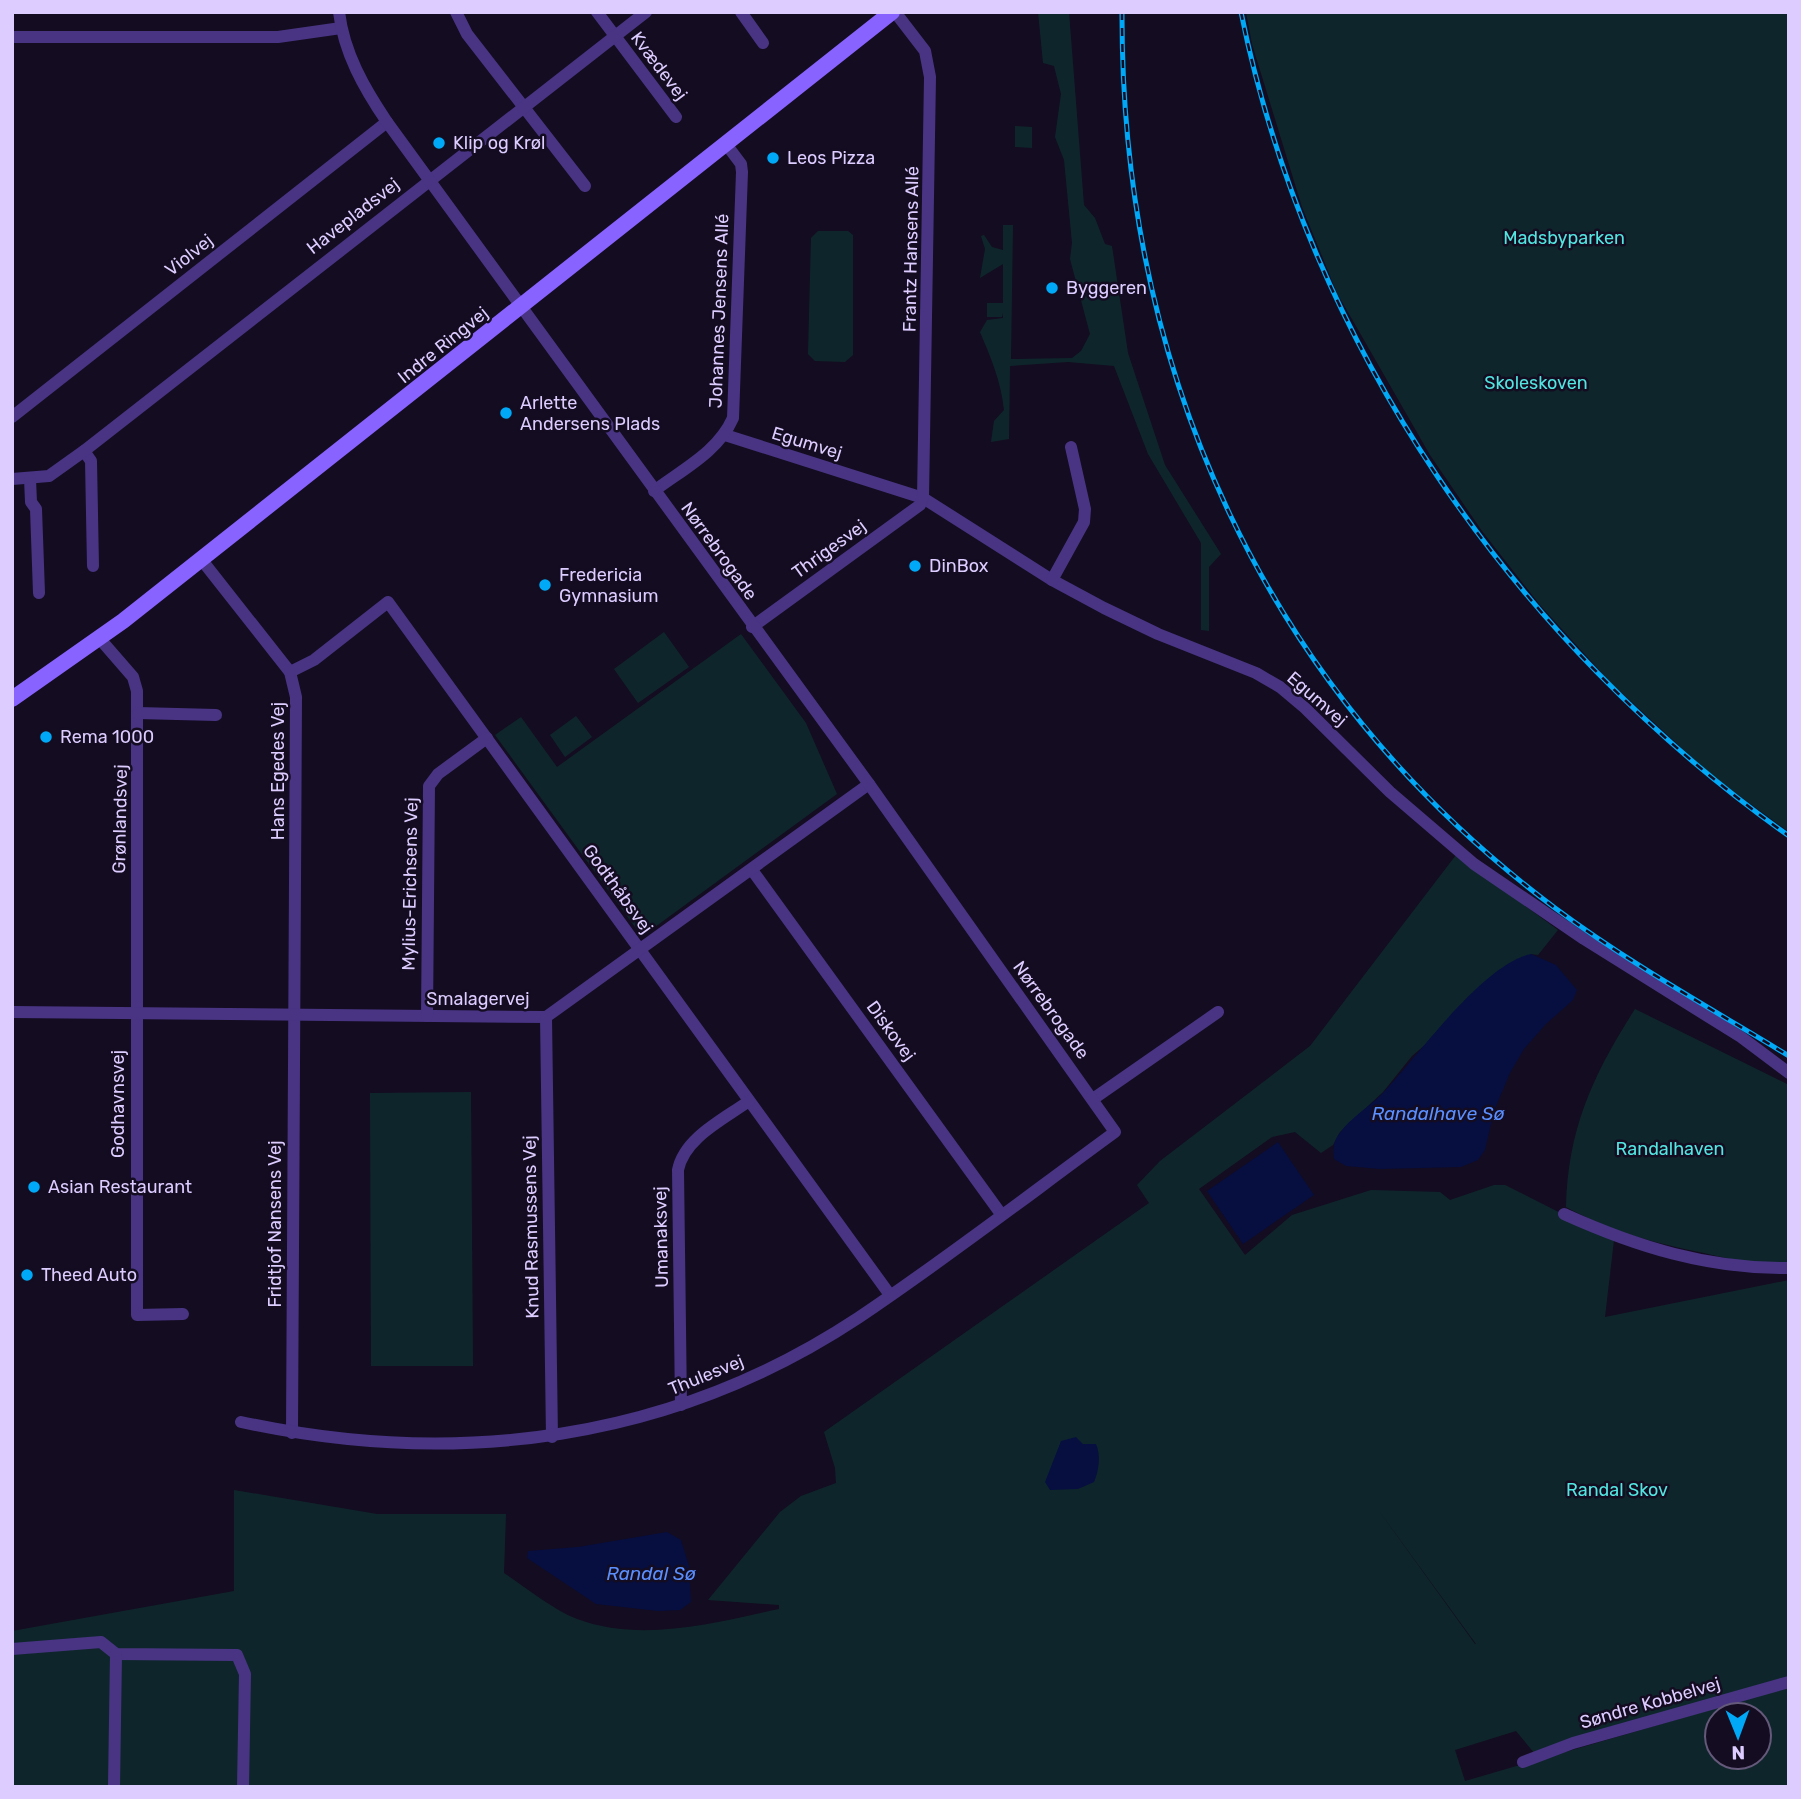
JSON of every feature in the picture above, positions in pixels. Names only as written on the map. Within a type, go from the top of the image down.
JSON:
[{"type":"street","name":"Nørrebrogade","points":[[339,12],[341,29],[359,80],[387,122],[752,627],[869,784],[1115,1132]]},
{"type":"street","points":[[456,12],[467,34],[585,186]]},
{"type":"street","name":"Kvædevej","points":[[597,12],[676,117]]},
{"type":"street","name":"Havepladsvej","points":[[12,479],[49,476],[84,452],[429,179],[646,12]]},
{"type":"street","points":[[741,12],[763,44]]},
{"type":"street","name":"Indre Ringvej","points":[[12,699],[100,639],[894,12]]},
{"type":"street","name":"Frantz Hansens Allé","points":[[894,12],[925,51],[930,77],[923,498]]},
{"type":"street","points":[[12,37],[278,37],[341,29]]},
{"type":"street","name":"Violvej","points":[[12,416],[387,122]]},
{"type":"street","name":"Johannes Jensens Allé","points":[[725,435],[735,403],[742,172],[741,164],[726,144]]},
{"type":"street","points":[[654,491],[716,446],[725,435]]},
{"type":"street","name":"Egumvej","points":[[725,435],[923,498],[1052,580],[1158,634],[1256,673],[1280,687],[1400,801],[1475,864],[1584,939],[1741,1037],[1789,1073]]},
{"type":"street","points":[[1052,580],[1084,522],[1085,509],[1071,447]]},
{"type":"street","points":[[84,452],[91,461],[93,566]]},
{"type":"street","points":[[30,479],[31,502],[36,509],[39,593]]},
{"type":"street","name":"Thrigesvej","points":[[752,627],[920,505],[923,498]]},
{"type":"street","name":"Hans Egedes Vej","points":[[201,559],[290,671],[296,697],[294,1014]]},
{"type":"street","name":"Godthåbsvej","points":[[290,671],[314,660],[388,602],[890,1295]]},
{"type":"street","name":"Grønlandsvej","points":[[100,639],[133,677],[138,713],[135,1013]]},
{"type":"street","points":[[138,713],[216,715]]},
{"type":"street","name":"Mylius-Erichsens Vej","points":[[426,1016],[429,786],[438,774],[487,738]]},
{"type":"street","name":"Smalagervej","points":[[12,1012],[546,1017],[869,784]]},
{"type":"street","name":"Diskovej","points":[[752,870],[1001,1214]]},
{"type":"street","points":[[1093,1099],[1218,1012]]},
{"type":"street","name":"Godhavnsvej","points":[[135,1013],[136,1315],[183,1314]]},
{"type":"street","name":"Fridtjof Nansens Vej","points":[[292,1433],[294,1014]]},
{"type":"street","name":"Knud Rasmussens Vej","points":[[546,1017],[552,1437]]},
{"type":"street","name":"Umanaksvej","points":[[681,1405],[678,1170],[681,1156],[689,1145],[749,1101]]},
{"type":"street","name":"Thulesvej","points":[[241,1422],[292,1433],[371,1444],[427,1445],[552,1437],[617,1424],[681,1405],[776,1364],[858,1318],[1115,1132]]},
{"type":"street","points":[[1564,1214],[1627,1241],[1695,1261],[1729,1266],[1789,1268]]},
{"type":"street","points":[[12,1649],[101,1642],[116,1654],[237,1655],[245,1674],[243,1787]]},
{"type":"street","points":[[114,1787],[116,1654]]},
{"type":"street","name":"Søndre Kobbelvej","points":[[1523,1762],[1573,1743],[1789,1682]]},
{"type":"green space","points":[[1038,12],[1069,12],[1084,205],[1095,218],[1105,244],[1112,246],[1128,353],[1165,465],[1221,554],[1209,567],[1209,631],[1201,630],[1201,543],[1148,454],[1114,366],[1068,362],[1010,366],[1009,439],[991,442],[994,421],[1004,410],[1003,399],[992,360],[980,332],[987,320],[1003,318],[1003,313],[1002,317],[987,317],[987,303],[1003,303],[1003,264],[980,278],[985,249],[981,236],[984,235],[992,247],[1003,250],[1003,225],[1013,225],[1011,359],[1072,358],[1081,351],[1090,334],[1070,259],[1072,243],[1064,160],[1055,137],[1061,94],[1054,66],[1043,63]]},
{"type":"green space","name":"Madsbyparken","points":[[1246,12],[1789,12],[1789,832],[1711,775],[1610,682],[1540,605],[1482,531],[1430,455],[1337,293],[1302,207],[1252,44]]},
{"type":"green space","points":[[1015,126],[1032,127],[1032,148],[1015,147]]},
{"type":"green space","points":[[818,231],[848,231],[853,235],[853,355],[845,362],[815,361],[808,354],[811,238]]},
{"type":"green space","points":[[664,632],[689,667],[638,703],[614,669]]},
{"type":"green space","points":[[741,634],[806,723],[837,794],[644,935],[640,934],[495,735],[521,717],[557,767]]},
{"type":"green space","points":[[576,716],[592,737],[565,757],[550,735]]},
{"type":"green space","name":"Randal Skov","points":[[1456,855],[1558,930],[1538,955],[1531,954],[1412,1056],[1383,1092],[1340,1132],[1333,1145],[1321,1153],[1295,1132],[1272,1137],[1199,1189],[1245,1255],[1292,1215],[1371,1190],[1440,1192],[1450,1200],[1494,1185],[1505,1185],[1614,1240],[1605,1317],[1789,1280],[1789,1678],[1712,1701],[1703,1701],[1703,1704],[1535,1754],[1516,1731],[1455,1750],[1465,1781],[1703,1712],[1703,1771],[1773,1771],[1773,1701],[1741,1701],[1789,1687],[1789,1787],[12,1787],[12,1631],[234,1591],[234,1490],[377,1514],[506,1514],[504,1573],[558,1610],[602,1626],[627,1630],[678,1628],[779,1609],[779,1605],[708,1600],[780,1512],[801,1496],[836,1483],[835,1468],[824,1432],[1149,1203],[1137,1185],[1160,1161],[1310,1046]],"holes":[[[1374,1504],[1476,1644],[1475,1644]]]},
{"type":"green space","name":"Randalhaven","points":[[1635,1009],[1789,1085],[1789,1264],[1746,1262],[1667,1245],[1617,1230],[1566,1207],[1572,1152],[1586,1103],[1595,1080]]},
{"type":"green space","points":[[471,1092],[473,1366],[371,1366],[370,1093]]},
{"type":"water","name":"Randalhave Sø","points":[[1531,954],[1556,965],[1577,990],[1573,1000],[1546,1024],[1524,1049],[1510,1073],[1494,1111],[1485,1150],[1478,1160],[1461,1167],[1380,1169],[1346,1166],[1334,1159],[1335,1143],[1343,1128],[1383,1093],[1472,993],[1512,961]]},
{"type":"water","points":[[1278,1142],[1314,1195],[1243,1244],[1207,1191]]},
{"type":"water","points":[[1076,1437],[1083,1444],[1096,1444],[1099,1463],[1094,1482],[1078,1489],[1050,1490],[1045,1482],[1061,1441]]},
{"type":"water","name":"Randal Sø","points":[[667,1532],[681,1540],[689,1566],[691,1602],[680,1610],[658,1611],[596,1604],[527,1558],[528,1551],[578,1547]]},
{"type":"railway","points":[[1122,12],[1128,145],[1148,273],[1182,396],[1229,513],[1290,624],[1365,727],[1453,822],[1555,908],[1583,928],[1670,985],[1789,1056]]},
{"type":"railway","points":[[1241,12],[1273,135],[1316,254],[1371,367],[1437,476],[1512,578],[1597,672],[1689,759],[1789,836]]},
{"type":"place","name":"Klip og Krøl","points":[[439,143]]},
{"type":"place","name":"Leos Pizza","points":[[773,158]]},
{"type":"place","name":"Byggeren","points":[[1052,288]]},
{"type":"place","name":"Arlette Andersens Plads","points":[[506,413]]},
{"type":"place","name":"DinBox","points":[[915,566]]},
{"type":"place","name":"Fredericia Gymnasium","points":[[545,585]]},
{"type":"place","name":"Rema 1000","points":[[46,737]]},
{"type":"place","name":"Asian Restaurant","points":[[34,1187]]},
{"type":"place","name":"Theed Auto","points":[[27,1275]]},
{"type":"park label","name":"Skoleskoven","points":[[1536,383]]}]
